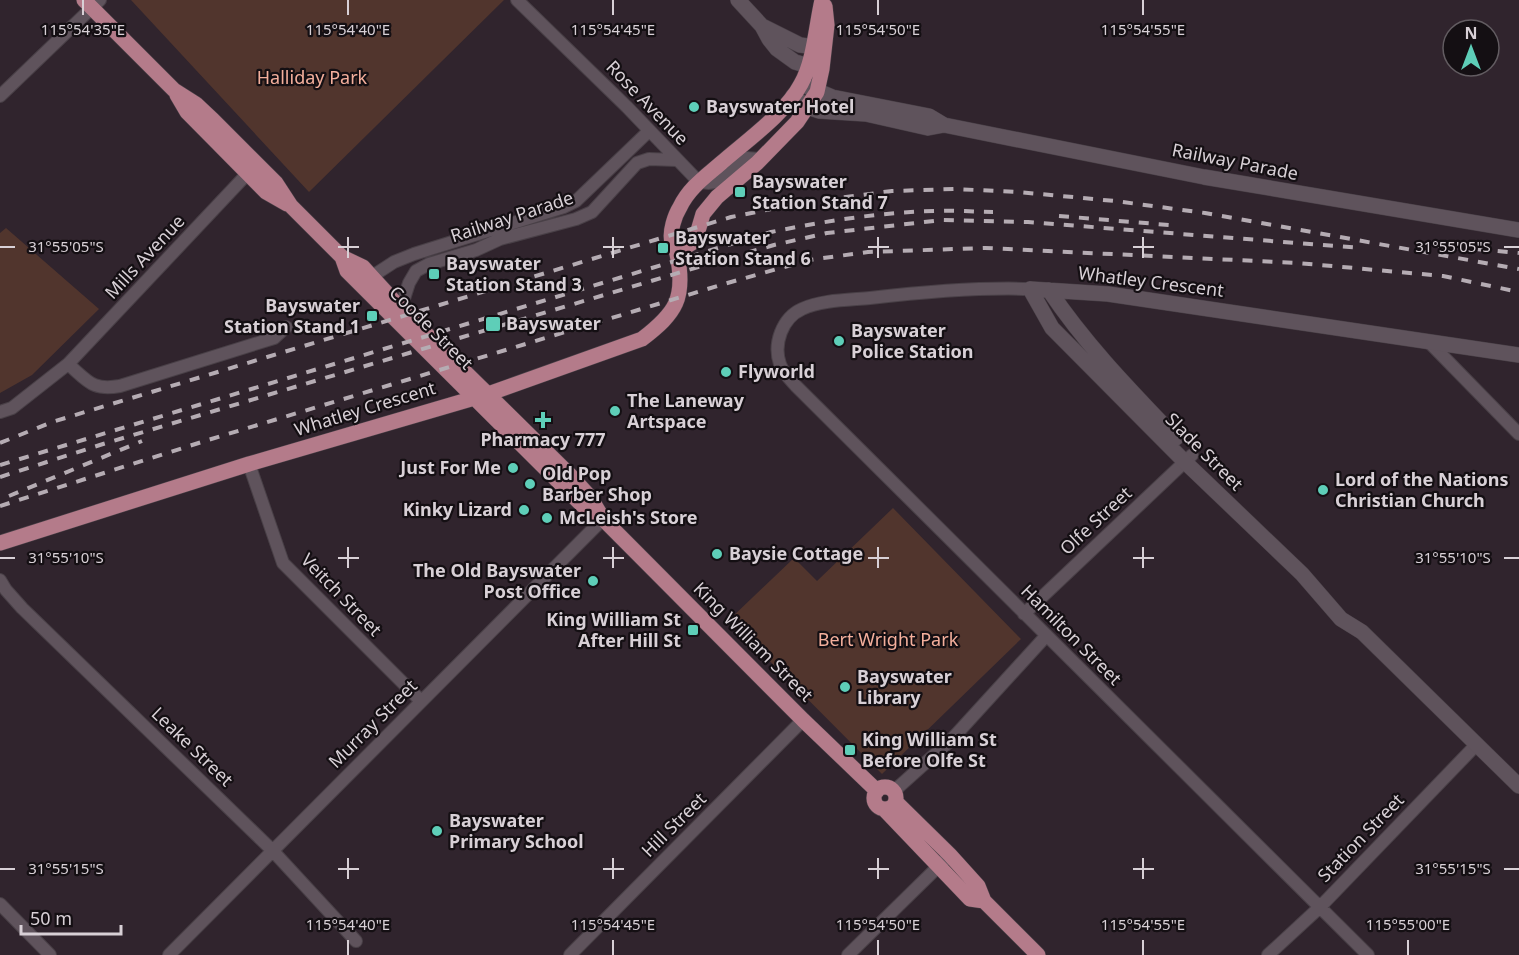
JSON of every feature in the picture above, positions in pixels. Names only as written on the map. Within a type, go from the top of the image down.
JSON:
[{"type":"main road","points":[[677,252],[695,241],[703,214],[717,197],[797,122],[817,92],[815,68],[823,0]]},
{"type":"main road","name":"Coode Street","points":[[92,3],[174,90],[187,112],[267,192],[291,206]]},
{"type":"main road","points":[[698,182],[774,117],[815,68]]},
{"type":"main road","name":"Coode Street","points":[[174,90],[213,120],[276,183],[291,206],[342,257],[363,267],[481,396],[499,423]]},
{"type":"main road","name":"Whatley Crescent","points":[[0,543],[249,464],[481,396],[642,339],[663,323],[673,310],[681,292],[677,252],[671,240],[675,218],[681,204],[698,182]]},
{"type":"main road","name":"Coode Street","points":[[342,257],[347,271],[481,396]]},
{"type":"main road","name":"King William Street","points":[[481,396],[590,497],[603,519]]},
{"type":"main road","name":"King William Street","points":[[499,423],[582,505],[603,519],[877,791],[874,797],[876,803],[891,801],[944,860],[978,886],[984,901],[1038,955]]},
{"type":"street","name":"Rose Avenue","points":[[517,0],[627,107],[698,182]]},
{"type":"street","points":[[738,0],[762,26],[777,49],[795,62],[815,68]]},
{"type":"street","points":[[0,96],[92,3]]},
{"type":"street","points":[[762,26],[787,40],[818,47]]},
{"type":"street","name":"Railway Parade","points":[[797,90],[817,92],[844,100],[929,116],[944,125],[1204,177],[1519,230]]},
{"type":"street","name":"Railway Parade","points":[[797,90],[807,107],[819,111],[866,114],[928,128],[944,125]]},
{"type":"street","name":"Railway Parade","points":[[371,277],[394,262],[414,254],[534,217],[576,201],[649,131]]},
{"type":"street","points":[[698,182],[708,186],[718,183],[746,158],[760,159]]},
{"type":"street","name":"Railway Parade","points":[[401,308],[416,270],[476,250],[500,239],[576,219],[592,212],[637,163],[649,159],[676,160]]},
{"type":"street","name":"Mills Avenue","points":[[68,364],[248,173]]},
{"type":"street","name":"Whatley Crescent","points":[[783,326],[795,313],[815,305],[921,292],[1030,289],[1108,294],[1519,355]]},
{"type":"street","name":"Slade Street","points":[[1030,289],[1052,328],[1189,459],[1274,533],[1350,613],[1362,632],[1519,786]]},
{"type":"street","name":"Slade Street","points":[[1049,290],[1066,316],[1189,459]]},
{"type":"street","name":"Hamilton Street","points":[[783,326],[777,347],[779,363],[786,375],[1368,955]]},
{"type":"street","points":[[0,412],[12,408],[68,364],[94,386],[105,389],[274,338],[286,327]]},
{"type":"street","points":[[1429,342],[1519,434]]},
{"type":"street","name":"Olfe Street","points":[[1024,614],[1189,459]]},
{"type":"street","name":"Veitch Street","points":[[249,464],[283,563],[421,701]]},
{"type":"street","name":"Murray Street","points":[[169,955],[603,519]]},
{"type":"street","name":"Leake Street","points":[[0,580],[22,608],[272,850],[356,941]]},
{"type":"street","points":[[891,801],[952,739],[1046,636]]},
{"type":"street","name":"Hill Street","points":[[570,955],[803,720]]},
{"type":"street","name":"Station Street","points":[[1268,955],[1320,907],[1477,744]]},
{"type":"street","points":[[848,955],[944,860]]},
{"type":"street","points":[[0,904],[50,955]]},
{"type":"green space","name":"Halliday Park","points":[[131,0],[504,0],[309,192]]},
{"type":"green space","points":[[6,228],[99,309],[32,375],[0,393],[0,233]]},
{"type":"green space","name":"Bert Wright Park","points":[[893,508],[1021,639],[882,774],[729,620],[794,558],[817,581]]},
{"type":"railway","points":[[0,443],[52,422],[731,217],[807,202],[892,191],[955,189],[1115,201],[1205,213],[1519,269]]},
{"type":"railway","points":[[0,465],[771,232],[895,213],[993,212]]},
{"type":"railway","points":[[1059,216],[1169,225]]},
{"type":"railway","points":[[0,477],[103,444],[715,262],[827,233],[942,220],[1028,222],[1361,248]]},
{"type":"railway","points":[[1418,244],[1519,253]]},
{"type":"railway","points":[[0,506],[208,440],[809,260],[868,252],[985,248],[1298,263],[1443,276],[1519,292]]},
{"type":"railway","points":[[9,496],[142,441]]},
{"type":"place","name":"Bayswater Hotel","points":[[694,107]]},
{"type":"place","name":"Bayswater Station Stand 7","points":[[740,192]]},
{"type":"place","name":"Bayswater Station Stand 6","points":[[663,248]]},
{"type":"place","name":"Bayswater Station Stand 3","points":[[434,274]]},
{"type":"place","name":"Bayswater Station Stand 1","points":[[372,316]]},
{"type":"place","name":"Bayswater","points":[[493,324]]},
{"type":"place","name":"Bayswater Police Station","points":[[839,341]]},
{"type":"place","name":"Flyworld","points":[[726,372]]},
{"type":"place","name":"The Laneway Artspace","points":[[615,411]]},
{"type":"place","name":"Pharmacy 777","points":[[543,420]]},
{"type":"place","name":"Just For Me","points":[[513,468]]},
{"type":"place","name":"Old Pop Barber Shop","points":[[530,484]]},
{"type":"place","name":"Lord of the Nations Christian Church","points":[[1323,490]]},
{"type":"place","name":"Kinky Lizard","points":[[524,510]]},
{"type":"place","name":"McLeish's Store","points":[[547,518]]},
{"type":"place","name":"Baysie Cottage","points":[[717,554]]},
{"type":"place","name":"The Old Bayswater Post Office","points":[[593,581]]},
{"type":"place","name":"King William St After Hill St","points":[[693,630]]},
{"type":"place","name":"Bayswater Library","points":[[845,687]]},
{"type":"place","name":"King William St Before Olfe St","points":[[850,750]]},
{"type":"place","name":"Bayswater Primary School","points":[[437,831]]}]
